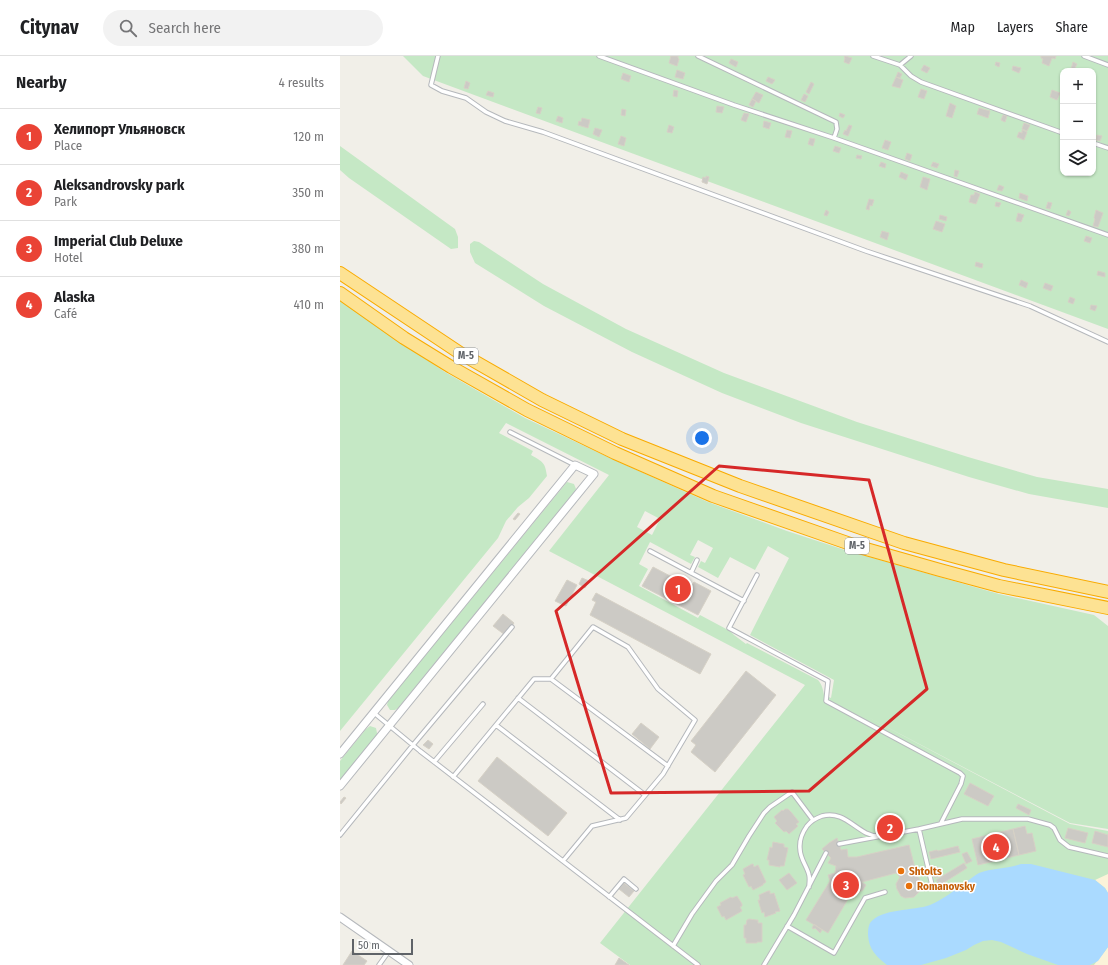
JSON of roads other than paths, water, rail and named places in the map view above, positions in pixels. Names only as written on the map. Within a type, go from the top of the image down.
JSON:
[{"type":"highway","name":"М-5","points":[[340,272],[460,352],[542,400],[622,438],[740,486],[904,543],[1004,570],[1108,592]]},
{"type":"highway","name":"М-5","points":[[340,293],[431,355],[527,410],[609,450],[713,496],[859,547],[940,570],[999,586],[1108,608]]},
{"type":"street","points":[[340,754],[575,465],[594,474],[340,786]]},
{"type":"street","points":[[340,917],[409,965]]},
{"type":"lane","points":[[438,56],[431,85],[442,91],[466,98],[486,112],[505,121],[544,132],[866,251],[1030,306],[1108,342]]},
{"type":"lane","points":[[599,56],[734,105],[834,138],[1108,235]]},
{"type":"lane","points":[[698,56],[836,122],[837,129],[834,138]]},
{"type":"lane","points":[[873,56],[900,65],[911,76],[921,82],[1060,132]]},
{"type":"lane","points":[[900,65],[911,56]]},
{"type":"lane","points":[[1084,56],[1108,65]]},
{"type":"lane","points":[[1096,144],[1108,148]]},
{"type":"lane","points":[[510,432],[575,465]]},
{"type":"lane","points":[[650,552],[744,601]]},
{"type":"lane","points":[[690,573],[697,560]]},
{"type":"lane","points":[[757,575],[729,628],[828,681],[826,701],[957,771],[963,776],[961,784],[941,823]]},
{"type":"lane","points":[[340,835],[512,627]]},
{"type":"lane","points":[[551,679],[593,627],[628,647],[658,689],[695,720],[663,774],[626,818],[592,826],[563,861]]},
{"type":"lane","points":[[453,777],[534,679],[551,679],[668,766]]},
{"type":"lane","points":[[518,698],[646,795]]},
{"type":"lane","points":[[434,762],[483,704]]},
{"type":"lane","points":[[374,713],[453,777],[698,965]]},
{"type":"lane","points":[[496,725],[620,820]]},
{"type":"lane","points":[[673,946],[692,914],[716,881],[732,865],[749,836],[770,808],[792,792],[813,820]]},
{"type":"lane","points":[[808,887],[810,879],[809,874],[802,860],[799,844],[800,837],[804,830],[813,820],[823,816],[836,815],[848,820],[868,834],[879,837]]},
{"type":"lane","points":[[839,844],[879,837],[962,818],[1028,820],[1050,825],[1054,828],[1060,840],[1069,847],[1076,850],[1108,856]]},
{"type":"lane","points":[[918,828],[932,885]]},
{"type":"lane","points":[[764,965],[787,926],[826,853]]},
{"type":"lane","points":[[609,897],[624,879],[636,889]]},
{"type":"lane","points":[[787,926],[834,953],[865,898],[885,892]]},
{"type":"lane","points":[[380,965],[389,951]]},
{"type":"water","points":[[1021,864],[1031,864],[1095,880],[1105,888],[1108,893],[1108,947],[1098,961],[1090,965],[1058,965],[1027,954],[1001,942],[992,940],[983,941],[946,958],[921,965],[887,965],[876,956],[870,945],[868,935],[870,923],[875,918],[890,912],[930,905],[945,897],[979,873]]},
{"type":"place","name":"Хелипорт Ульяновск","points":[[678,589]]},
{"type":"place","name":"Aleksandrovsky park","points":[[890,828]]},
{"type":"place","name":"Alaska","points":[[996,847]]},
{"type":"place","name":"Shtolts","points":[[901,871]]},
{"type":"place","name":"Imperial Club Deluxe","points":[[846,885]]},
{"type":"place","name":"Romanovsky","points":[[909,886]]}]
